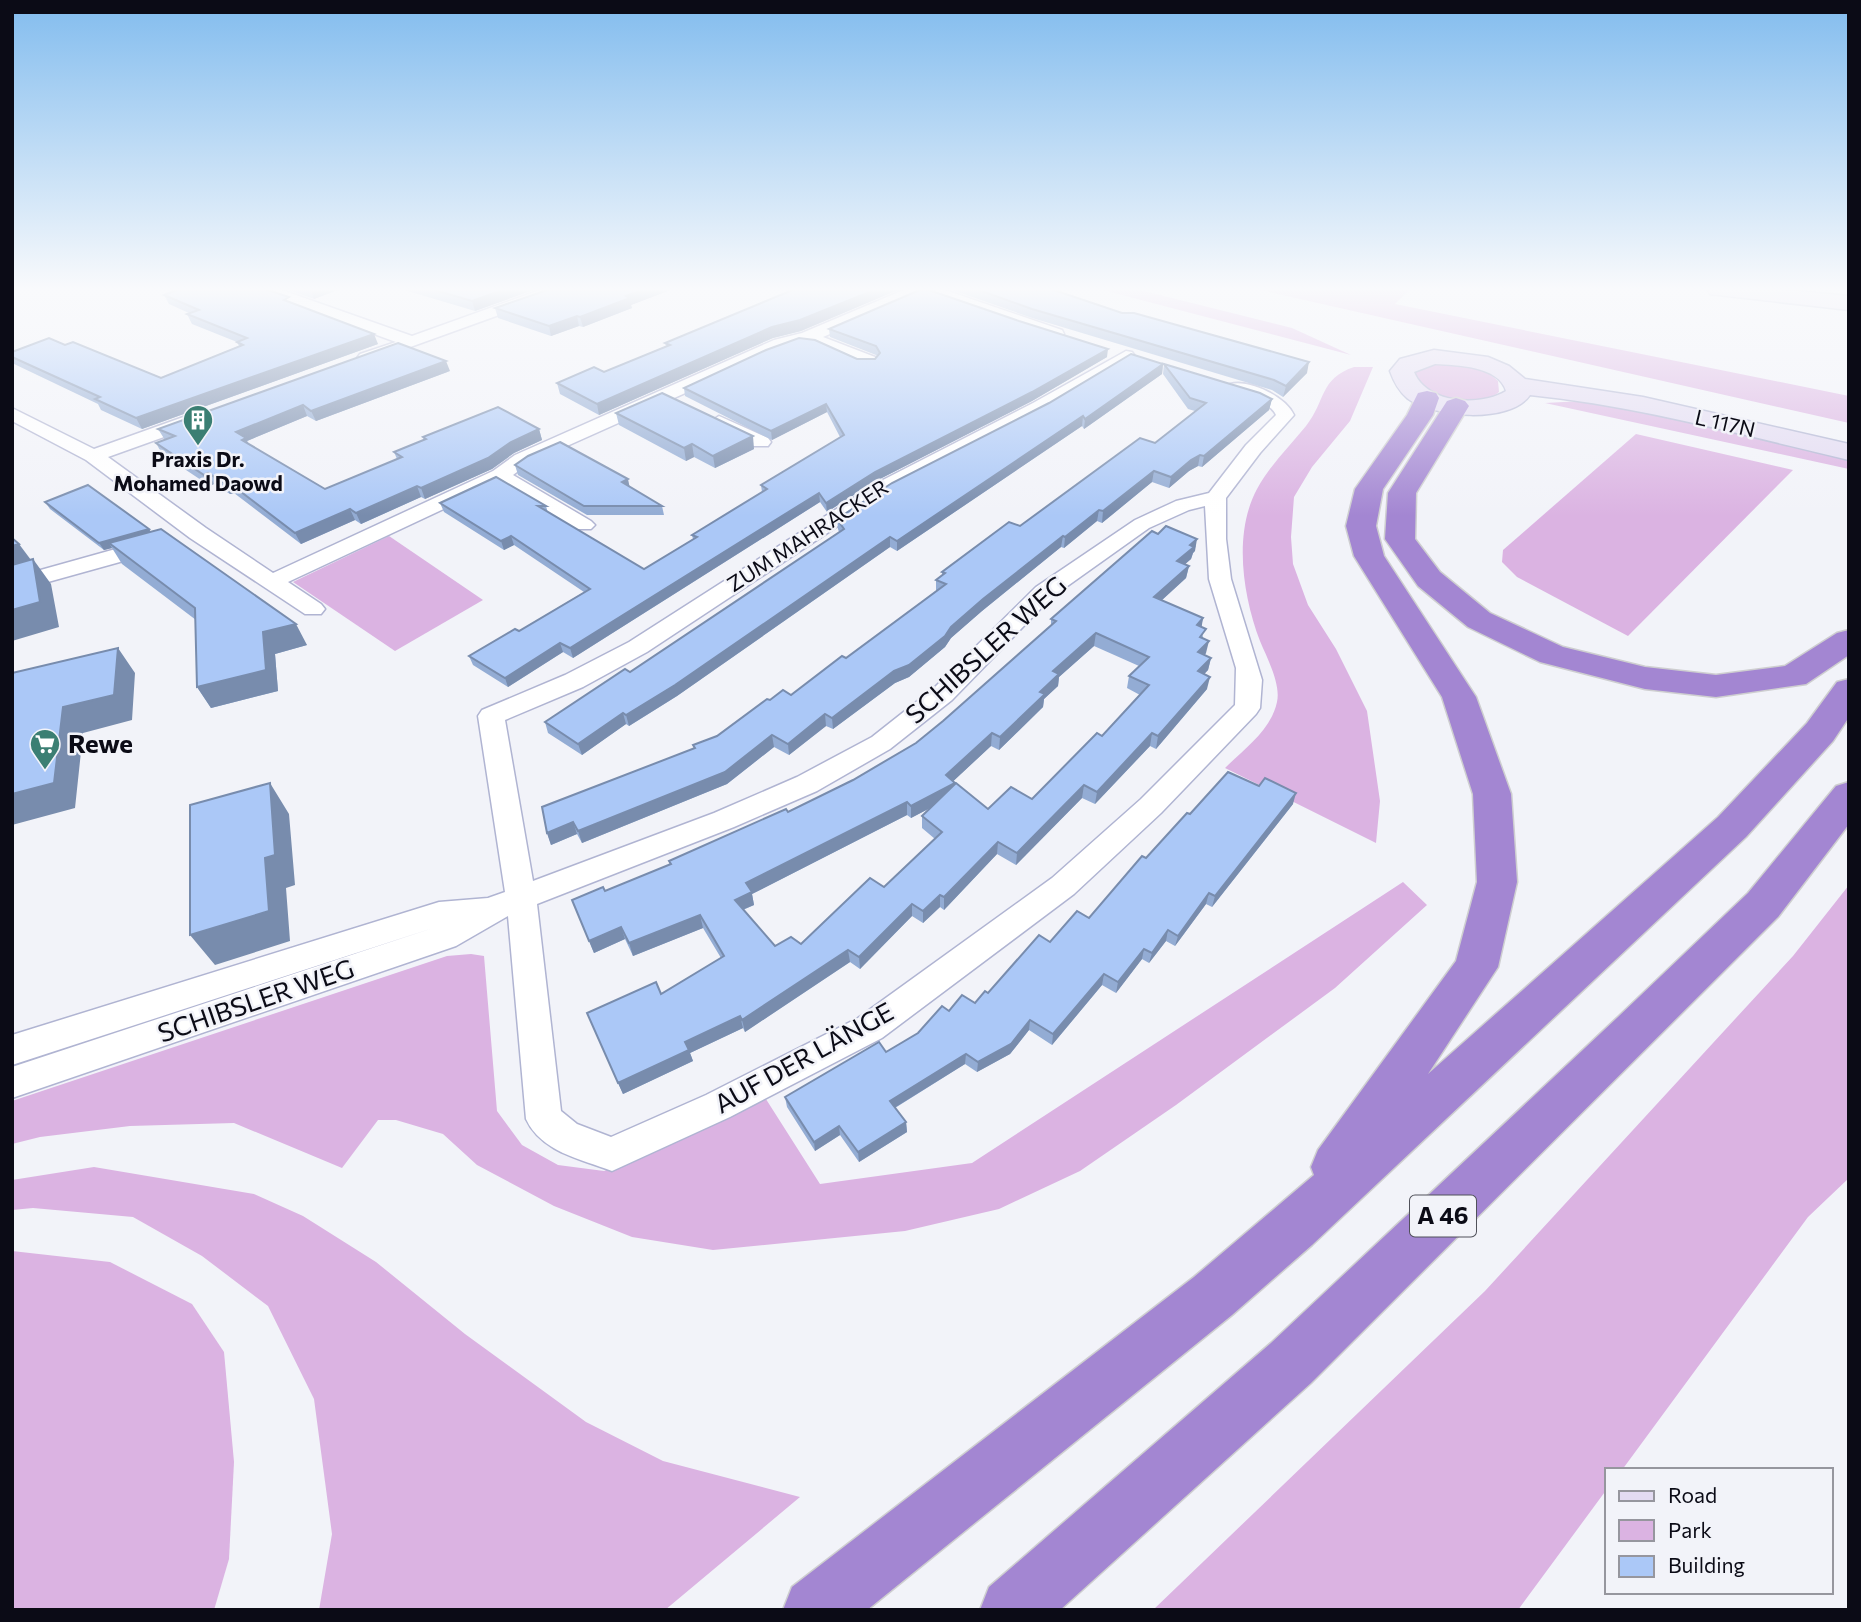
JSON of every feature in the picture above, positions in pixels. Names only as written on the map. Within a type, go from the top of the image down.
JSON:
[{"type":"highway","points":[[1441,402],[1402,493],[1400,539],[1429,579],[1479,620],[1552,655],[1645,678],[1716,686],[1794,676],[1849,640]]},
{"type":"highway","points":[[1294,1227],[1476,967],[1497,882],[1492,794],[1459,697],[1369,556],[1361,526],[1369,489],[1420,415],[1441,402]]},
{"type":"highway","points":[[815,1610],[1202,1305],[1294,1227],[1732,827],[1820,732],[1849,690]]},
{"type":"highway","name":"A 46","points":[[1012,1610],[1291,1363],[1624,1041],[1763,905],[1849,796]]},
{"type":"main road","points":[[1407,365],[1402,371],[1403,380],[1411,390],[1441,402],[1496,407],[1510,402],[1518,394],[1518,386],[1511,377],[1486,365]]},
{"type":"main road","name":"L 117N","points":[[1518,386],[1563,389],[1619,400],[1849,452]]},
{"type":"street","points":[[274,581],[500,475],[522,459],[734,365]]},
{"type":"street","name":"ZUM MAHRACKER","points":[[491,716],[574,681],[638,647],[884,486],[1040,407],[1111,365]]},
{"type":"street","points":[[1214,382],[1265,397],[1281,406],[1284,415],[1253,449],[1216,499]]},
{"type":"street","points":[[665,396],[761,442]]},
{"type":"street","points":[[12,413],[93,456],[198,533],[274,581],[313,610]]},
{"type":"street","points":[[93,456],[208,415]]},
{"type":"street","points":[[12,433],[35,425]]},
{"type":"street","points":[[500,475],[584,525]]},
{"type":"street","name":"AUF DER LÄNGE","points":[[491,716],[508,903],[544,1119],[565,1137],[612,1154],[718,1106],[870,1028],[1063,886],[1151,806],[1247,708],[1252,690],[1249,669],[1226,606],[1218,569],[1214,533],[1216,499]]},
{"type":"street","name":"SCHIBSLER WEG","points":[[12,1083],[445,937],[508,903],[724,820],[807,784],[881,743],[943,694],[1055,584],[1142,524],[1182,505],[1216,499]]},
{"type":"street","points":[[12,585],[198,533]]},
{"type":"street","name":"SCHIBSLER WEG","points":[[12,1050],[439,914],[508,903]]},
{"type":"green space","points":[[1425,365],[1474,367],[1498,381],[1499,392],[1489,398],[1467,402],[1444,397],[1413,381],[1414,370]]},
{"type":"green space","points":[[1591,365],[1695,365],[1849,396],[1849,423]]},
{"type":"green space","points":[[1354,367],[1373,367],[1350,421],[1312,467],[1294,497],[1291,537],[1293,564],[1308,605],[1336,649],[1367,711],[1380,801],[1376,843],[1225,768],[1263,730],[1274,712],[1278,695],[1273,671],[1254,623],[1245,585],[1243,545],[1250,507],[1257,489],[1280,456],[1306,426],[1329,384]]},
{"type":"green space","points":[[1582,401],[1707,426],[1849,459],[1849,469],[1545,403]]},
{"type":"green space","points":[[1636,434],[1793,470],[1628,636],[1517,577],[1502,562],[1503,550]]},
{"type":"green space","points":[[389,536],[483,600],[395,651],[293,582]]},
{"type":"green space","points":[[1403,882],[1427,905],[1335,988],[1176,1105],[1080,1171],[999,1209],[905,1231],[713,1250],[632,1237],[554,1206],[477,1165],[443,1134],[396,1120],[378,1120],[342,1168],[234,1123],[130,1126],[40,1137],[12,1144],[12,1101],[447,956],[471,954],[484,956],[497,1111],[522,1145],[558,1165],[604,1171],[662,1148],[764,1096],[820,1184],[972,1163]]},
{"type":"green space","points":[[1849,885],[1849,1178],[1808,1217],[1623,1468],[1605,1468],[1605,1492],[1518,1610],[1153,1610],[1485,1291],[1793,956]]},
{"type":"green space","points":[[94,1167],[254,1194],[303,1216],[376,1262],[465,1334],[586,1422],[663,1461],[800,1497],[665,1610],[319,1610],[332,1534],[314,1399],[268,1306],[202,1256],[133,1217],[33,1208],[12,1210],[12,1180]]},
{"type":"green space","points":[[12,1251],[110,1262],[192,1304],[224,1352],[234,1462],[229,1559],[214,1610],[12,1610]]},
{"type":"building","points":[[29,365],[128,365],[161,378],[194,365],[287,365],[136,418],[95,399],[100,397]]},
{"type":"building","points":[[337,365],[436,365],[311,411],[303,405],[236,432],[246,438],[242,440],[325,489],[402,457],[394,452],[426,439],[423,437],[498,407],[539,429],[511,442],[488,458],[421,488],[417,486],[356,513],[350,509],[295,533],[228,482],[224,483],[208,473],[204,475],[156,443],[175,436],[158,429]]},
{"type":"building","points":[[622,365],[686,365],[597,404],[557,383],[594,367],[604,372]]},
{"type":"building","points":[[734,365],[1080,365],[875,472],[826,503],[819,493],[570,648],[560,643],[505,678],[469,656],[515,629],[519,631],[590,589],[511,536],[501,541],[440,503],[496,477],[546,506],[538,506],[644,569],[697,537],[692,535],[767,489],[761,485],[844,435],[826,404],[771,431],[684,388]]},
{"type":"building","points":[[1113,365],[1162,365],[1085,419],[1083,416],[897,541],[890,537],[675,685],[626,715],[623,713],[578,744],[545,722],[625,669],[630,672],[844,529],[837,519],[892,483],[1049,403]]},
{"type":"building","points":[[1165,365],[1272,399],[1204,456],[1200,455],[1191,460],[1171,477],[1154,471],[1103,511],[1099,510],[1063,536],[983,599],[951,627],[945,636],[909,665],[894,671],[832,718],[825,714],[788,744],[772,735],[725,772],[578,831],[573,822],[547,833],[542,807],[695,748],[693,745],[717,736],[783,690],[791,695],[946,584],[936,580],[945,573],[942,572],[1009,522],[1020,526],[1140,438],[1155,443],[1206,403],[1190,398]]},
{"type":"building","points":[[1222,365],[1306,365],[1286,386]]},
{"type":"building","points":[[662,393],[753,436],[713,456],[692,444],[684,448],[616,413]]},
{"type":"building","points":[[560,442],[628,479],[622,482],[662,506],[584,506],[515,465]]},
{"type":"building","points":[[88,485],[149,529],[99,543],[45,502]]},
{"type":"building","points":[[1166,526],[1197,539],[1190,545],[1194,547],[1177,561],[1189,566],[1154,597],[1203,618],[1197,625],[1206,629],[1200,637],[1209,641],[1198,652],[1211,658],[1198,671],[1210,677],[1158,736],[1152,733],[1097,792],[1084,785],[1017,853],[998,842],[944,897],[940,895],[923,911],[912,904],[859,957],[848,950],[742,1020],[740,1016],[685,1042],[689,1050],[618,1083],[587,1013],[656,982],[661,994],[724,956],[700,915],[629,943],[621,927],[589,941],[572,900],[603,887],[605,891],[671,864],[669,861],[786,809],[788,812],[853,780],[916,743],[1056,621],[1051,619],[1152,531],[1158,534]],"holes":[[[1096,633],[1149,657],[1129,676],[1149,685],[1102,736],[1097,733],[1032,799],[1011,787],[988,809],[956,783],[922,816],[942,832],[884,887],[870,878],[801,944],[791,937],[775,946],[735,900],[752,892],[746,883],[907,802],[911,806],[955,783],[946,775],[992,733],[1000,737],[1045,694],[1040,692],[1059,674],[1053,671]]]},
{"type":"building","points":[[161,529],[296,624],[263,632],[266,670],[197,687],[195,608],[109,543]]},
{"type":"building","points":[[33,559],[40,602],[12,610],[12,565]]},
{"type":"building","points":[[118,648],[114,695],[63,707],[54,783],[12,794],[12,673]]},
{"type":"building","points":[[1228,772],[1259,786],[1265,778],[1296,793],[1215,896],[1209,893],[1178,936],[1168,930],[1152,953],[1144,949],[1118,982],[1104,974],[1053,1034],[1030,1020],[1011,1044],[978,1062],[966,1054],[890,1101],[906,1122],[858,1152],[839,1126],[814,1142],[785,1097],[879,1042],[886,1052],[918,1033],[942,1006],[949,1011],[962,995],[975,1003],[985,991],[988,993],[1039,935],[1050,942],[1077,911],[1089,918],[1142,856],[1146,858]]},
{"type":"building","points":[[270,783],[275,855],[265,858],[269,911],[190,935],[190,805]]},
{"type":"place","name":"Praxis Dr. Mohamed Daowd","points":[[198,447]]},
{"type":"place","name":"Rewe","points":[[45,771]]}]
